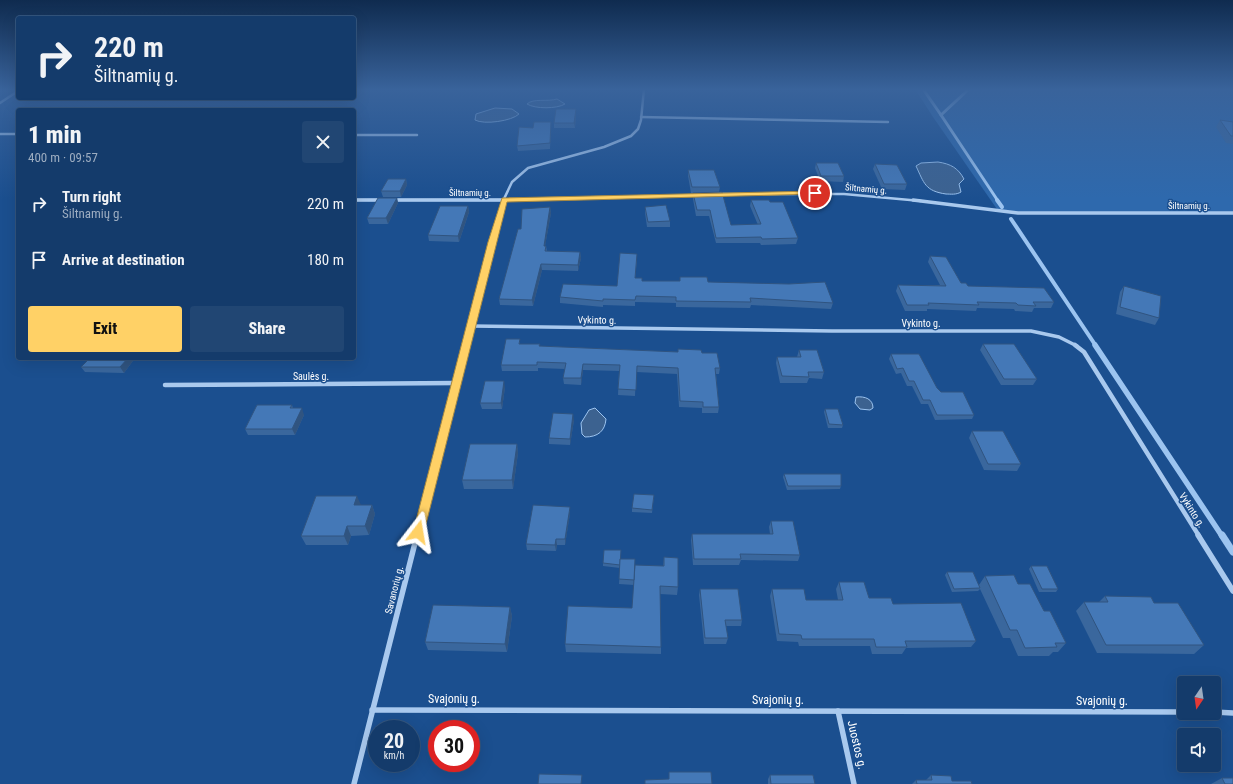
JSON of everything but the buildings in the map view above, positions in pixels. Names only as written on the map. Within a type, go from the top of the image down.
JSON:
[{"type":"street","name":"Savanorių g.","points":[[354,784],[471,326],[508,188],[518,174],[538,164],[622,141],[632,136],[639,126]]},
{"type":"street","points":[[0,134],[16,134]]},
{"type":"street","points":[[356,135],[418,135]]},
{"type":"street","name":"Šiltnamių g.","points":[[716,194],[844,194],[906,199],[1018,213],[1233,213]]},
{"type":"street","name":"Šiltnamių g.","points":[[356,200],[504,200],[700,195]]},
{"type":"street","name":"Vykinto g.","points":[[471,326],[832,331],[1030,331],[1048,332],[1062,336],[1074,343],[1084,352],[1233,591]]},
{"type":"street","name":"Saulės g.","points":[[165,384],[457,383]]},
{"type":"street","name":"Svajonių g.","points":[[372,710],[1177,712]]},
{"type":"street","name":"Juostos g.","points":[[838,711],[854,784]]},
{"type":"street","points":[[1221,712],[1233,713]]},
{"type":"shaded area","points":[[939,126],[1233,126],[1233,213],[999,212]]},
{"type":"shaded area","points":[[938,162],[950,165],[957,169],[964,179],[959,184],[961,192],[955,194],[939,193],[929,188],[923,182],[916,166],[921,163]]},
{"type":"shaded area","points":[[856,397],[862,397],[870,400],[873,408],[870,410],[860,409],[855,403]]},
{"type":"shaded area","points":[[595,408],[606,419],[604,427],[594,436],[585,437],[582,434],[581,423],[589,410]]},
{"type":"waterway","points":[[948,126],[998,201]]},
{"type":"waterway","points":[[997,200],[1002,207]]},
{"type":"waterway","points":[[1011,219],[1096,346]]},
{"type":"waterway","points":[[1095,345],[1222,536]]},
{"type":"waterway","points":[[1222,535],[1233,552]]},
{"type":"route","points":[[418,532],[504,200],[815,193]]}]
